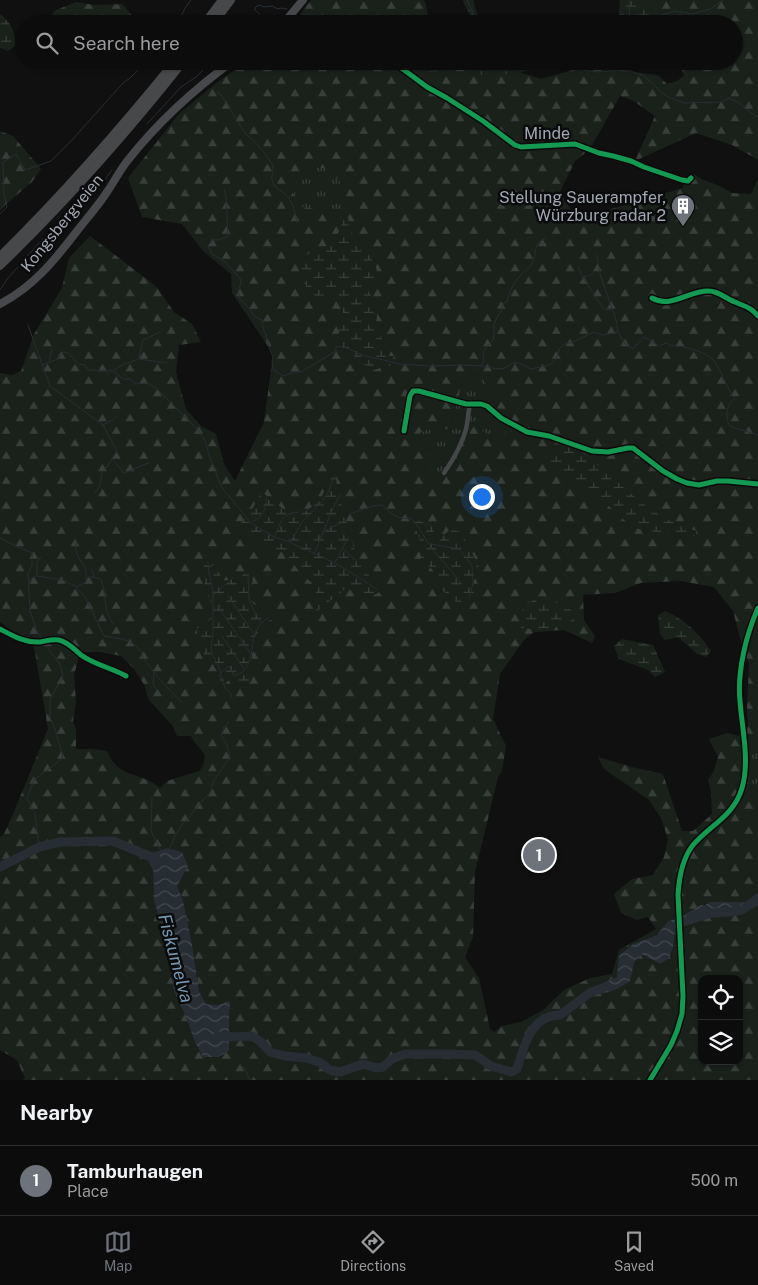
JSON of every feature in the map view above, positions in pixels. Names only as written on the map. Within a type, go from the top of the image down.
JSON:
[{"type":"highway","points":[[211,15],[222,0]]},
{"type":"highway","points":[[220,15],[231,0]]},
{"type":"highway","points":[[0,256],[90,162],[168,70]]},
{"type":"highway","points":[[0,266],[86,177],[177,70]]},
{"type":"main road","points":[[290,15],[303,0]]},
{"type":"main road","name":"Kongsbergveien","points":[[0,304],[26,288],[43,272],[102,199],[136,150],[184,99],[221,70]]},
{"type":"main road","points":[[650,1080],[672,1045],[681,1018],[683,996],[679,881],[682,868],[690,850],[730,810],[742,789],[745,758],[739,699],[740,680],[747,639],[758,608]]},
{"type":"street","name":"Minde","points":[[404,70],[427,87],[483,121],[515,145],[521,147],[575,144],[598,153],[631,161],[682,180],[688,181],[691,178]]},
{"type":"street","points":[[652,298],[666,302],[700,292],[711,291],[750,308],[758,316]]},
{"type":"street","points":[[404,431],[410,396],[413,391],[419,391],[459,403],[487,406],[501,418],[526,432],[547,436],[592,451],[608,452],[633,448],[658,468],[687,483],[699,485],[717,481],[728,481],[758,484]]},
{"type":"street","points":[[444,473],[466,430],[470,404]]},
{"type":"street","points":[[0,629],[26,641],[61,641],[70,645],[93,662],[126,676]]},
{"type":"green space","points":[[311,0],[423,0],[428,15],[300,15]]},
{"type":"green space","points":[[463,0],[474,0],[478,15],[470,15]]},
{"type":"green space","points":[[619,0],[758,0],[758,160],[732,145],[696,133],[635,161],[655,116],[632,100],[620,96],[590,149],[575,161],[560,192],[572,212],[571,214],[579,221],[594,214],[683,188],[685,179],[694,174],[732,193],[751,194],[758,179],[758,738],[748,737],[744,756],[745,780],[758,792],[758,896],[744,902],[710,902],[701,905],[682,917],[668,921],[657,935],[633,944],[617,977],[634,963],[641,954],[660,964],[673,947],[676,926],[704,913],[716,910],[745,909],[758,906],[758,1080],[22,1080],[25,1078],[17,1060],[0,1050],[0,837],[4,834],[13,814],[48,729],[34,647],[0,622],[0,373],[12,375],[21,371],[34,334],[62,288],[69,258],[90,236],[157,287],[174,312],[192,324],[201,342],[179,345],[176,372],[186,409],[201,426],[216,434],[224,464],[235,481],[264,422],[273,354],[232,293],[231,274],[204,252],[182,224],[142,217],[128,178],[179,114],[234,70],[513,70],[541,79],[573,70],[619,70],[658,75],[667,84],[677,81],[684,76],[682,70],[743,70],[743,15],[625,15],[623,4]],"holes":[[[315,166],[325,169],[341,182],[347,200],[338,211],[298,206],[287,178],[287,170],[306,179]],[[470,374],[483,376],[506,428],[503,439],[493,439],[477,427],[468,427],[456,461],[441,476],[426,476],[424,467],[440,454],[436,449],[420,450],[420,433],[434,426],[450,430],[461,387]],[[554,472],[642,503],[664,518],[695,531],[686,539],[632,527],[608,505]],[[414,522],[477,572],[473,583],[442,590],[433,570],[421,559],[421,543]],[[201,576],[223,581],[236,579],[254,591],[252,603],[274,618],[260,625],[254,640],[251,677],[238,687],[232,677],[222,686],[214,659],[198,621],[208,627],[211,607],[210,596]],[[680,581],[714,587],[733,611],[749,664],[748,726],[739,736],[728,733],[709,739],[718,757],[713,773],[708,779],[712,814],[693,831],[682,831],[663,774],[598,757],[604,769],[649,800],[661,818],[668,839],[664,857],[653,875],[632,879],[614,894],[621,913],[637,920],[648,917],[656,929],[619,950],[612,974],[590,978],[564,990],[543,1010],[521,1022],[502,1026],[494,1032],[490,1029],[479,978],[465,957],[473,937],[475,872],[498,777],[502,771],[506,746],[493,719],[500,674],[524,640],[534,632],[564,630],[592,643],[595,636],[584,620],[583,595],[615,593],[641,583]],[[100,652],[121,656],[134,669],[145,686],[148,699],[173,726],[177,736],[191,736],[205,755],[203,766],[199,771],[167,781],[160,788],[118,767],[107,751],[76,749],[76,730],[73,721],[76,703],[74,675],[80,653]],[[153,870],[177,886],[183,900],[199,991],[206,1004],[218,1005],[230,1002],[229,1037],[194,1040],[187,1019],[173,989],[169,955],[154,900]],[[617,977],[596,994],[593,987]]]},
{"type":"green space","points":[[620,0],[645,0],[649,10],[654,13],[653,15],[620,15]]},
{"type":"green space","points":[[76,2],[94,5],[122,4],[132,15],[52,15],[54,11]]},
{"type":"green space","points":[[0,14],[12,28],[15,46],[8,51],[0,48]]},
{"type":"green space","points":[[473,70],[530,70],[519,73],[482,75]]},
{"type":"green space","points":[[0,131],[13,136],[41,169],[32,182],[0,211]]},
{"type":"green space","points":[[315,166],[325,169],[341,182],[347,200],[338,211],[297,206],[286,178],[287,170]]},
{"type":"green space","points":[[348,217],[349,230],[370,256],[377,270],[368,291],[377,308],[375,327],[381,336],[386,356],[394,356],[390,366],[374,370],[361,363],[352,354],[344,352],[339,338],[339,325],[343,317],[343,300],[328,297],[318,299],[306,287],[301,264],[301,258],[317,249],[328,246],[337,236],[342,223],[340,218]]},
{"type":"green space","points":[[470,374],[483,376],[506,428],[503,439],[493,439],[477,427],[465,433],[456,461],[441,476],[426,476],[424,467],[440,454],[436,449],[420,450],[420,433],[434,426],[450,430],[461,387]]},
{"type":"green space","points":[[562,439],[573,444],[642,503],[664,518],[696,531],[696,535],[686,539],[632,527],[608,505],[554,472],[548,457],[551,446]]},
{"type":"green space","points":[[336,475],[337,489],[358,562],[382,591],[372,596],[359,591],[345,589],[316,612],[318,597],[312,583],[300,573],[285,552],[270,553],[239,525],[252,509],[262,492],[288,513],[301,514],[319,502],[330,479]]},
{"type":"green space","points":[[420,521],[431,525],[438,542],[450,529],[461,532],[479,566],[473,583],[478,597],[471,605],[459,604],[442,590],[433,570],[421,559],[421,543],[413,522]]},
{"type":"green space","points":[[204,565],[215,566],[224,581],[236,579],[251,570],[254,591],[252,603],[274,618],[260,625],[254,640],[251,677],[246,692],[238,687],[232,677],[222,687],[214,660],[206,658],[198,640],[198,621],[208,627],[210,613],[209,595],[201,576]]},
{"type":"green space","points":[[535,599],[557,603],[573,611],[573,620],[554,628],[521,629],[523,606]]},
{"type":"green space","points":[[665,611],[685,622],[702,639],[711,651],[706,657],[697,654],[678,637],[665,640],[660,634],[658,615]]},
{"type":"green space","points":[[622,639],[653,645],[665,672],[655,677],[648,670],[619,659],[614,646]]},
{"type":"green space","points":[[748,737],[758,738],[758,792],[745,780],[744,756]]},
{"type":"water","points":[[168,848],[182,852],[188,866],[177,886],[183,900],[199,991],[206,1004],[218,1005],[230,1001],[229,1051],[218,1057],[203,1057],[173,989],[169,955],[154,900],[153,870],[145,855]]},
{"type":"water","points":[[758,896],[758,906],[753,908],[712,910],[676,926],[673,947],[669,958],[660,964],[641,954],[634,963],[630,981],[607,993],[591,992],[593,987],[617,977],[619,956],[633,944],[657,935],[668,921],[682,917],[701,905],[710,902],[744,902]]},
{"type":"waterway","points":[[182,15],[191,0]]},
{"type":"waterway","points":[[467,0],[474,15]]},
{"type":"waterway","points":[[629,15],[630,0]]},
{"type":"waterway","points":[[661,15],[675,11],[693,14],[710,9],[723,0]]},
{"type":"waterway","points":[[260,15],[255,8],[261,5],[263,7],[272,6],[278,9],[287,9]]},
{"type":"waterway","points":[[302,15],[313,15]]},
{"type":"waterway","points":[[0,214],[7,207],[4,194],[3,162],[16,154],[25,170],[51,161],[123,83],[138,70]]},
{"type":"waterway","points":[[147,124],[181,87],[203,70]]},
{"type":"waterway","points":[[583,70],[597,72],[628,70]]},
{"type":"waterway","points":[[628,70],[644,76],[666,96],[684,103],[722,102],[729,98],[739,103],[758,118]]},
{"type":"waterway","points":[[217,92],[221,95],[245,133],[258,145],[273,165],[273,183],[290,201],[294,208],[297,223]]},
{"type":"waterway","points":[[0,290],[8,278],[47,234],[58,233],[91,198],[112,170]]},
{"type":"waterway","points":[[224,189],[228,236],[219,240],[213,240],[208,245],[212,254],[225,262],[240,278],[241,283],[238,292],[240,299],[254,316],[262,320],[264,332],[273,357],[273,368],[284,376],[294,372],[301,372],[336,351],[336,346],[347,348],[362,355],[400,364],[430,366],[462,365],[503,369],[513,363],[519,363],[531,369],[550,365],[556,359],[560,348],[565,344],[594,332],[602,335],[618,332]]},
{"type":"waterway","points":[[481,365],[484,361],[483,353],[494,338],[494,324],[504,303],[507,302],[517,280],[531,265],[538,243],[545,239]]},
{"type":"waterway","points":[[597,255],[600,274],[616,320],[618,332],[625,344],[633,349],[644,337],[659,346],[666,343],[693,349],[707,355],[719,368],[735,398],[727,409],[728,423],[732,427],[758,435]]},
{"type":"waterway","points":[[578,267],[583,278],[604,309],[611,310]]},
{"type":"waterway","points":[[584,277],[593,274]]},
{"type":"waterway","points":[[28,325],[50,386],[103,425],[117,451],[102,472],[100,486],[95,493]]},
{"type":"waterway","points":[[139,358],[143,340],[160,332]]},
{"type":"waterway","points":[[49,361],[52,350]]},
{"type":"waterway","points":[[42,365],[58,359],[63,352],[68,353],[79,364],[85,365],[88,370],[113,371],[123,379],[131,379],[135,384],[147,383],[156,388],[199,431],[205,441],[222,488],[251,523],[274,537],[335,563],[377,589]]},
{"type":"waterway","points":[[114,370],[139,359],[167,363]]},
{"type":"waterway","points":[[103,425],[117,416]]},
{"type":"waterway","points":[[113,460],[124,473],[148,463]]},
{"type":"waterway","points":[[291,541],[302,522],[329,491],[335,474]]},
{"type":"waterway","points":[[314,554],[340,495]]},
{"type":"waterway","points":[[252,522],[264,512],[266,497]]},
{"type":"waterway","points":[[323,532],[346,520],[350,514],[372,506],[382,505],[394,515],[410,518],[415,522],[432,549],[462,584]]},
{"type":"waterway","points":[[274,537],[284,517],[299,512]]},
{"type":"waterway","points":[[0,538],[32,553],[32,565],[28,574],[30,611],[37,631],[60,664],[63,677],[50,699],[50,717],[63,758],[34,780],[27,799],[35,813],[39,847]]},
{"type":"waterway","points":[[335,562],[348,538]]},
{"type":"waterway","points":[[29,580],[37,576],[63,580],[77,587],[86,582],[86,570],[77,554],[76,544]]},
{"type":"waterway","points":[[430,544],[459,549],[466,557],[472,566],[473,583],[469,599]]},
{"type":"waterway","points":[[343,549],[355,560]]},
{"type":"waterway","points":[[37,575],[37,562],[41,557]]},
{"type":"waterway","points":[[208,562],[213,590],[212,654],[218,665],[225,688],[232,698]]},
{"type":"waterway","points":[[91,569],[93,577]]},
{"type":"waterway","points":[[248,576],[249,599],[261,622]]},
{"type":"waterway","points":[[87,578],[101,579],[107,612],[113,624]]},
{"type":"waterway","points":[[213,595],[233,578]]},
{"type":"waterway","points":[[75,586],[85,597],[104,636],[125,640],[138,648],[160,680],[182,702]]},
{"type":"waterway","points":[[228,596],[254,634]]},
{"type":"waterway","points":[[218,607],[251,654]]},
{"type":"waterway","points":[[221,673],[229,666],[234,676],[243,672],[249,662],[255,633],[268,618]]},
{"type":"waterway","points":[[222,636],[244,669]]},
{"type":"waterway","points":[[154,673],[153,684],[156,689]]},
{"type":"waterway","points":[[170,848],[181,826],[211,791],[214,780],[230,757],[227,745],[221,735],[224,727],[229,722]]},
{"type":"waterway","points":[[152,798],[151,831],[161,851]]},
{"type":"waterway","name":"Fiskumelva","points":[[0,867],[39,847],[60,842],[113,841],[156,859]]},
{"type":"waterway","name":"Fiskumelva","points":[[683,922],[712,913],[742,910],[758,898]]},
{"type":"waterway","name":"Fiskumelva","points":[[218,1036],[252,1036],[270,1052],[306,1058],[319,1062],[330,1070],[340,1072],[363,1064],[376,1068],[383,1067],[392,1059],[405,1054],[475,1055],[491,1066],[511,1072],[517,1069],[526,1042],[535,1026],[550,1016],[560,1015],[591,992],[603,988]]},
{"type":"waterway","points":[[244,1067],[250,1080]]},
{"type":"cycle path","points":[[404,70],[427,87],[483,121],[515,145],[521,147],[575,144],[599,153],[631,161],[682,180],[688,181],[691,178]]},
{"type":"cycle path","points":[[652,298],[666,301],[702,291],[713,291],[750,308],[758,316]]},
{"type":"cycle path","points":[[404,431],[410,396],[413,391],[419,391],[466,404],[487,406],[501,418],[527,432],[549,436],[592,451],[608,452],[633,448],[663,471],[687,483],[699,485],[717,481],[728,481],[758,484]]},
{"type":"cycle path","points":[[650,1080],[671,1045],[682,1014],[683,996],[678,895],[680,875],[684,862],[693,845],[733,806],[742,788],[745,767],[745,745],[739,690],[741,666],[746,642],[758,608]]},
{"type":"cycle path","points":[[0,629],[29,641],[62,641],[86,658],[126,676]]},
{"type":"place","name":"Stellung Sauerampfer, Würzburg radar 2","points":[[683,227]]},
{"type":"place","name":"Tamburhaugen","points":[[539,855]]}]
